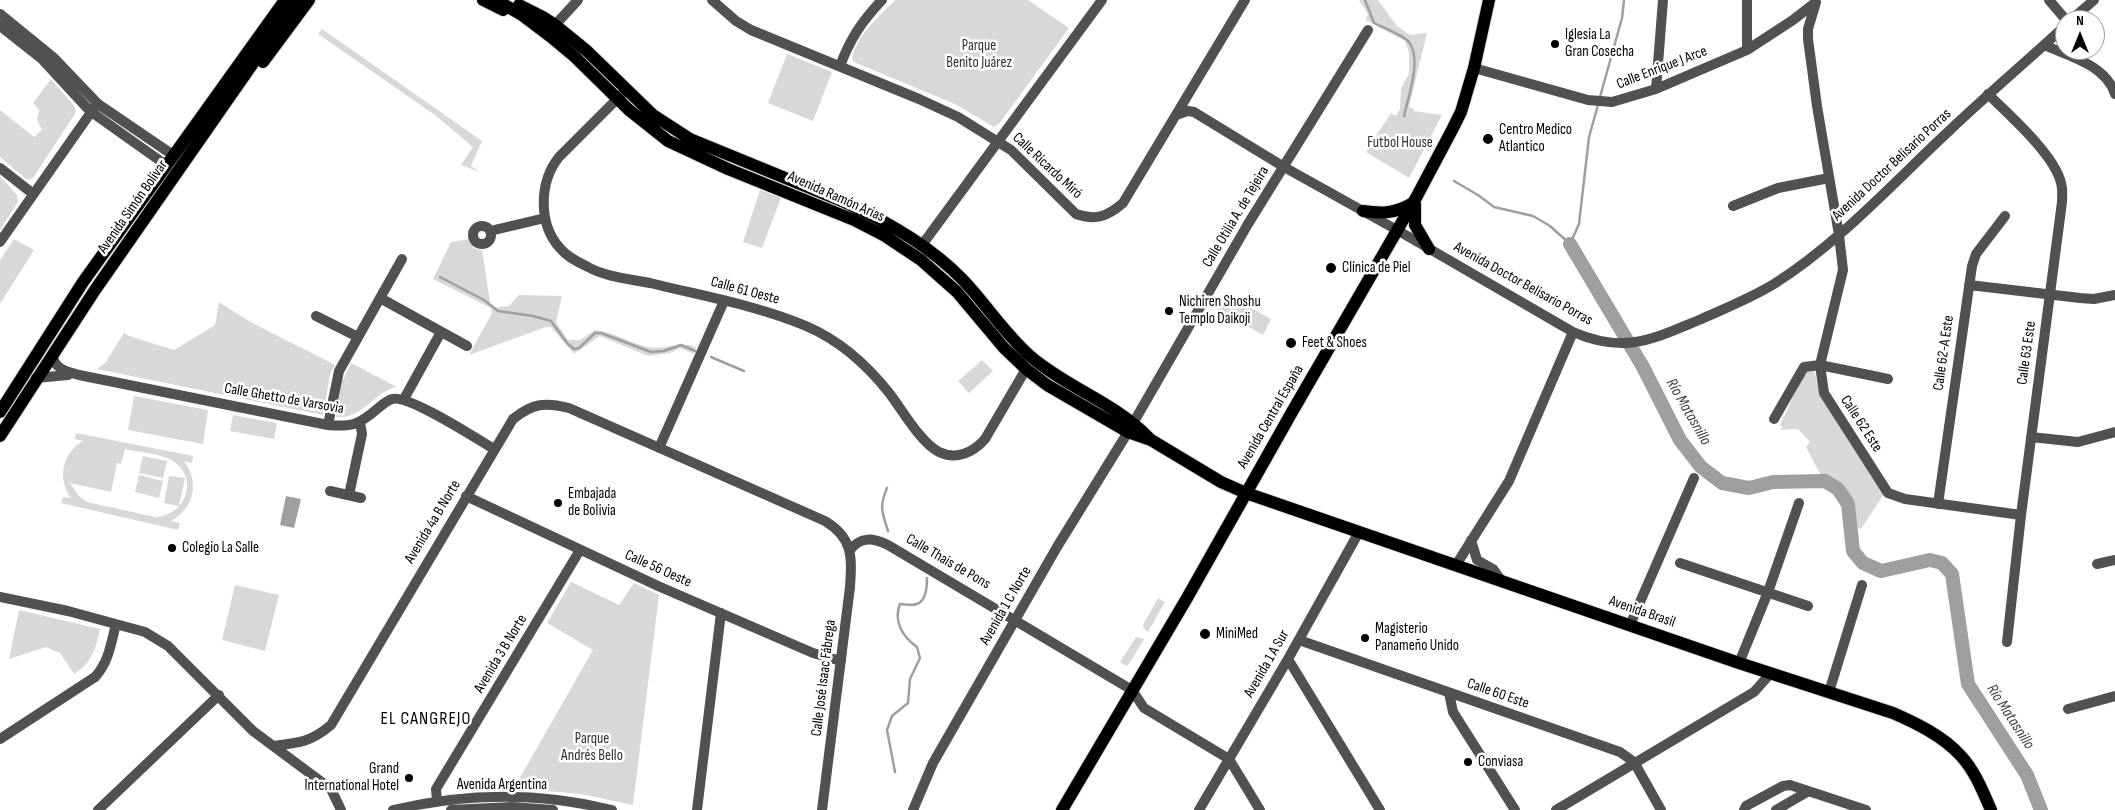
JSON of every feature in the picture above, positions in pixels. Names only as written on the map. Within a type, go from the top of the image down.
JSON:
[{"type":"main road","points":[[221,88],[226,71],[275,0]]},
{"type":"main road","name":"Avenida Simón Bolívar","points":[[0,412],[83,282],[285,0]]},
{"type":"main road","name":"Avenida Simón Bolívar","points":[[0,436],[36,378],[297,0]]},
{"type":"main road","points":[[235,90],[246,83],[309,0]]},
{"type":"main road","points":[[483,0],[531,23]]},
{"type":"main road","name":"Avenida Ramón Arias","points":[[496,0],[522,15],[575,57],[617,99],[668,141],[684,150],[869,213],[922,245],[962,279],[1010,337],[1031,357],[1151,440],[1221,482],[1246,493]]},
{"type":"main road","name":"Avenida Ramón Arias","points":[[509,0],[555,25],[587,51],[653,115],[690,139],[854,220],[921,260],[957,292],[1004,348],[1026,369],[1052,388],[1131,427]]},
{"type":"main road","points":[[521,0],[543,17]]},
{"type":"main road","name":"Avenida Central España","points":[[1062,810],[1187,598],[1415,200],[1455,124],[1474,68],[1490,0]]},
{"type":"main road","points":[[1363,210],[1382,214],[1395,212],[1415,200]]},
{"type":"main road","points":[[1415,200],[1415,225],[1430,249]]},
{"type":"main road","points":[[903,248],[915,250],[922,245]]},
{"type":"main road","name":"Avenida Brasil","points":[[1246,493],[1739,663],[1893,713],[1932,733],[1961,756],[1974,774],[1989,809]]},
{"type":"street","points":[[555,25],[578,0]]},
{"type":"street","name":"Calle Ricardo Miró","points":[[712,0],[736,21],[751,30],[958,117],[1011,150],[1076,214],[1100,218],[1112,212],[1123,203],[1245,0]]},
{"type":"street","points":[[840,66],[852,38],[865,17],[882,0]]},
{"type":"street","points":[[922,245],[1102,0]]},
{"type":"street","points":[[1656,89],[1663,0]]},
{"type":"street","points":[[1747,0],[1748,50]]},
{"type":"street","points":[[2049,0],[2058,10]]},
{"type":"street","points":[[2082,10],[2094,0]]},
{"type":"street","points":[[1793,20],[1808,29],[1816,1]]},
{"type":"street","name":"Calle Enrique J Arce","points":[[1474,68],[1588,100],[1612,102],[1656,89],[1748,50],[1793,20],[1816,1]]},
{"type":"street","points":[[0,14],[54,58],[98,104],[170,160]]},
{"type":"street","points":[[0,26],[42,59],[90,111],[170,160]]},
{"type":"street","name":"Calle 62 Este","points":[[1808,29],[1816,106],[1839,235],[1843,270],[1820,365],[1824,393],[1888,493],[1938,504],[2021,515]]},
{"type":"street","name":"Calle Otilia A. de Tejeira","points":[[1131,427],[1248,224],[1368,30]]},
{"type":"street","name":"Avenida Doctor Belisario Porras","points":[[1194,112],[1284,167],[1363,210],[1573,332],[1587,338],[1633,344],[1656,339],[1716,313],[1774,284],[1839,235],[1988,94],[2055,35]]},
{"type":"street","points":[[2044,45],[2093,67],[2104,75],[2113,87],[2115,94]]},
{"type":"street","name":"Calle 61 Oeste","points":[[626,89],[552,166],[543,200],[545,218],[552,237],[567,255],[589,268],[772,313],[815,330],[842,347],[879,381],[926,440],[937,451],[948,455],[959,456],[979,446],[1026,369]]},
{"type":"street","points":[[1176,116],[1188,111],[1194,112],[1190,93]]},
{"type":"street","name":"Calle 63 Este","points":[[1988,94],[2042,150],[2061,183],[2062,202],[2021,515],[2007,642]]},
{"type":"street","points":[[0,242],[90,111],[98,104]]},
{"type":"street","points":[[989,152],[1000,149],[1011,150]]},
{"type":"street","points":[[0,168],[32,193]]},
{"type":"street","points":[[1733,206],[1778,188],[1829,178]]},
{"type":"street","name":"Calle 62-A Este","points":[[1938,504],[1969,285],[1976,254],[2005,216]]},
{"type":"street","points":[[490,231],[545,218]]},
{"type":"street","points":[[328,425],[336,380],[402,259]]},
{"type":"street","points":[[1969,285],[2094,299],[2115,295]]},
{"type":"street","points":[[380,298],[467,346]]},
{"type":"street","points":[[659,448],[724,301]]},
{"type":"street","points":[[316,316],[358,338]]},
{"type":"street","points":[[441,332],[404,399],[422,407],[494,449]]},
{"type":"street","points":[[1456,565],[1509,481],[1573,332]]},
{"type":"street","name":"Calle Ghetto de Varsovia","points":[[52,355],[54,363],[59,369],[79,375],[328,425],[345,426],[360,422],[386,401],[395,398],[404,399]]},
{"type":"street","points":[[1774,419],[1804,367],[1820,365],[1888,379]]},
{"type":"street","name":"Calle Ghetto de Varsovia","points":[[36,378],[53,375],[79,375]]},
{"type":"street","name":"Avenida 4a B Norte","points":[[273,746],[296,744],[317,737],[332,725],[494,449],[513,419],[524,409],[546,404],[569,408],[825,520],[845,537],[850,550]]},
{"type":"street","points":[[349,495],[362,434],[360,422]]},
{"type":"street","name":"Avenida 1 C Norte","points":[[913,810],[933,763],[1015,619],[1131,427]]},
{"type":"street","points":[[2031,437],[2078,442],[2115,432]]},
{"type":"street","points":[[1630,625],[1694,478]]},
{"type":"street","points":[[330,491],[361,498]]},
{"type":"street","name":"Calle 56 Oeste","points":[[466,496],[580,550],[721,613],[813,653],[841,661]]},
{"type":"street","points":[[1739,663],[1768,592],[1799,503]]},
{"type":"street","name":"Avenida 1 A Sur","points":[[1199,810],[1299,640],[1359,532]]},
{"type":"street","name":"Calle Thais de Pons","points":[[850,550],[856,542],[865,539],[877,540],[1015,619],[1132,690]]},
{"type":"street","points":[[1472,540],[1477,560],[1493,569],[1501,580]]},
{"type":"street","name":"Avenida 3 B Norte","points":[[431,804],[436,788],[580,550]]},
{"type":"street","name":"Calle José Isaac Fábrega","points":[[822,810],[850,587],[850,550]]},
{"type":"street","points":[[2097,564],[2115,560]]},
{"type":"street","points":[[1680,563],[1808,606]]},
{"type":"street","points":[[1829,692],[1862,585]]},
{"type":"street","points":[[0,597],[145,632],[168,646],[253,730],[332,789],[341,810]]},
{"type":"street","points":[[697,810],[721,613]]},
{"type":"street","points":[[0,738],[96,677],[108,658],[116,624]]},
{"type":"street","name":"Calle 60 Este","points":[[1299,640],[1620,752],[1634,762],[1661,810]]},
{"type":"street","points":[[1288,659],[1380,810]]},
{"type":"street","points":[[1556,810],[1754,692],[1771,673]]},
{"type":"street","points":[[1132,690],[1144,708],[1229,758],[1260,810]]},
{"type":"street","points":[[1449,693],[1453,712],[1515,810]]},
{"type":"street","points":[[98,810],[219,695]]},
{"type":"street","points":[[2068,709],[2115,696]]},
{"type":"street","points":[[290,758],[289,752],[296,744]]},
{"type":"street","points":[[1744,810],[1746,806],[1783,786],[1790,785],[1866,810]]},
{"type":"street","points":[[1776,810],[1807,792]]},
{"type":"street","name":"Avenida Argentina","points":[[392,810],[459,798],[519,797],[576,803],[612,810]]},
{"type":"street","name":"Avenida Argentina","points":[[451,810],[512,807],[553,810]]},
{"type":"green space","name":"Parque Benito Juárez","points":[[895,0],[1028,0],[1069,28],[999,124],[994,127],[955,104],[852,60],[854,51],[863,35]]},
{"type":"green space","name":"Futbol House","points":[[1359,0],[1378,0],[1397,26],[1410,35],[1427,33],[1409,107],[1414,109],[1414,111],[1442,115],[1409,178],[1366,152],[1391,113],[1396,116],[1400,109],[1401,88],[1409,74],[1409,52],[1405,41],[1366,20],[1368,14]]},
{"type":"green space","points":[[322,29],[482,141],[471,166],[480,172],[461,165],[473,147],[435,115],[318,34]]},
{"type":"green space","points":[[787,54],[832,72],[813,121],[768,103]]},
{"type":"green space","points":[[51,79],[75,107],[75,114],[33,178],[27,180],[0,157],[0,110],[34,137],[42,130],[37,120],[39,110],[33,103]]},
{"type":"green space","points":[[0,176],[17,195],[18,202],[0,230]]},
{"type":"green space","points":[[760,190],[781,198],[762,248],[743,242]]},
{"type":"green space","points":[[14,239],[34,250],[0,304],[0,260]]},
{"type":"green space","points":[[470,239],[474,247],[482,250],[491,308],[433,279],[451,242]]},
{"type":"green space","points":[[1226,294],[1271,319],[1263,335],[1217,309]]},
{"type":"green space","points":[[519,295],[562,296],[556,322],[568,340],[580,340],[595,330],[610,333],[643,346],[656,348],[684,344],[696,347],[694,354],[680,348],[670,353],[648,356],[600,336],[574,354],[551,327],[546,327],[469,355],[492,313],[491,308],[509,306]]},
{"type":"green space","points":[[219,302],[261,327],[335,365],[330,374],[323,415],[97,369],[105,363],[124,333],[174,350],[215,325]]},
{"type":"green space","points":[[982,360],[993,371],[969,393],[958,381]]},
{"type":"green space","points":[[351,363],[397,387],[381,394],[353,414],[345,417],[336,417],[342,382]]},
{"type":"green space","points":[[1814,369],[1818,387],[1884,494],[1861,529],[1847,521],[1845,505],[1837,492],[1826,485],[1806,447],[1810,442],[1798,429],[1779,430],[1783,427],[1780,425],[1803,376],[1807,371]]},
{"type":"green space","points":[[134,396],[208,410],[203,444],[128,430]]},
{"type":"green space","points":[[233,415],[277,423],[274,439],[230,431]]},
{"type":"green space","points":[[76,433],[193,456],[192,463],[184,461],[192,478],[192,494],[185,510],[171,521],[180,523],[178,530],[61,503],[63,497],[71,498],[64,483],[63,475],[66,459],[70,452],[83,441],[75,439]],"holes":[[[125,449],[166,458],[177,464],[187,481],[187,490],[180,506],[165,516],[155,517],[87,502],[78,495],[70,483],[111,492],[117,463],[121,464]]]},
{"type":"green space","points":[[143,456],[167,461],[163,478],[139,473]]},
{"type":"green space","points":[[139,475],[163,481],[159,498],[135,492]]},
{"type":"green space","points":[[169,476],[185,478],[179,506],[164,503]]},
{"type":"green space","name":"Parque Andrés Bello","points":[[571,582],[619,605],[634,583],[659,595],[633,805],[581,794],[514,788],[593,650],[547,623]]},
{"type":"green space","points":[[235,585],[279,595],[265,651],[222,640]]},
{"type":"green space","points":[[1158,598],[1165,602],[1148,632],[1143,625]]},
{"type":"green space","points":[[19,610],[100,629],[95,649],[89,660],[74,674],[60,653],[46,647],[9,659]]},
{"type":"green space","points":[[1136,637],[1144,639],[1126,666],[1120,662]]},
{"type":"shaded area","points":[[286,496],[301,499],[294,528],[280,525]]},
{"type":"waterway","points":[[1365,0],[1374,23],[1405,39],[1412,48],[1414,57],[1413,77],[1404,116]]},
{"type":"waterway","name":"Río Matasnillo","points":[[1600,97],[1622,18],[1624,0]]},
{"type":"waterway","name":"Río Matasnillo","points":[[1454,181],[1494,207],[1533,216],[1550,226],[1570,244],[1579,224],[1589,137],[1598,105]]},
{"type":"waterway","name":"Río Matasnillo","points":[[1570,244],[1643,367],[1680,440],[1701,467],[1722,483],[1749,488],[1773,482],[1825,481],[1838,489],[1848,504],[1853,551],[1863,563],[1881,571],[1930,560],[1942,563],[1952,574],[1968,684],[2027,775],[2041,810]]},
{"type":"waterway","points":[[440,277],[484,300],[498,311],[533,316],[551,321],[567,343],[574,349],[579,348],[595,333],[601,333],[651,352],[664,351],[681,345],[695,351]]},
{"type":"waterway","points":[[711,357],[744,371]]},
{"type":"waterway","points":[[887,488],[882,510],[888,531]]},
{"type":"waterway","points":[[895,772],[887,730],[892,716],[908,703],[910,679],[920,658],[917,647],[907,639],[901,628],[898,611],[900,604],[915,605],[922,600],[927,578]]},
{"type":"place","name":"Iglesia La Gran Cosecha","points":[[1555,44]]},
{"type":"place","name":"Centro Medico Atlantico","points":[[1488,139]]},
{"type":"place","name":"Clínica de Piel","points":[[1331,268]]},
{"type":"place","name":"Nichiren Shoshu Templo Daikoji","points":[[1169,311]]},
{"type":"place","name":"Feet & Shoes","points":[[1291,343]]},
{"type":"place","name":"Embajada de Bolivia","points":[[558,503]]},
{"type":"place","name":"Colegio La Salle","points":[[172,548]]},
{"type":"place","name":"MiniMed","points":[[1205,634]]},
{"type":"place","name":"Magisterio Panameño Unido","points":[[1365,638]]},
{"type":"place","name":"Conviasa","points":[[1468,762]]},
{"type":"place","name":"Grand International Hotel","points":[[409,778]]},
{"type":"district","name":"EL CANGREJO","points":[[426,719]]}]
